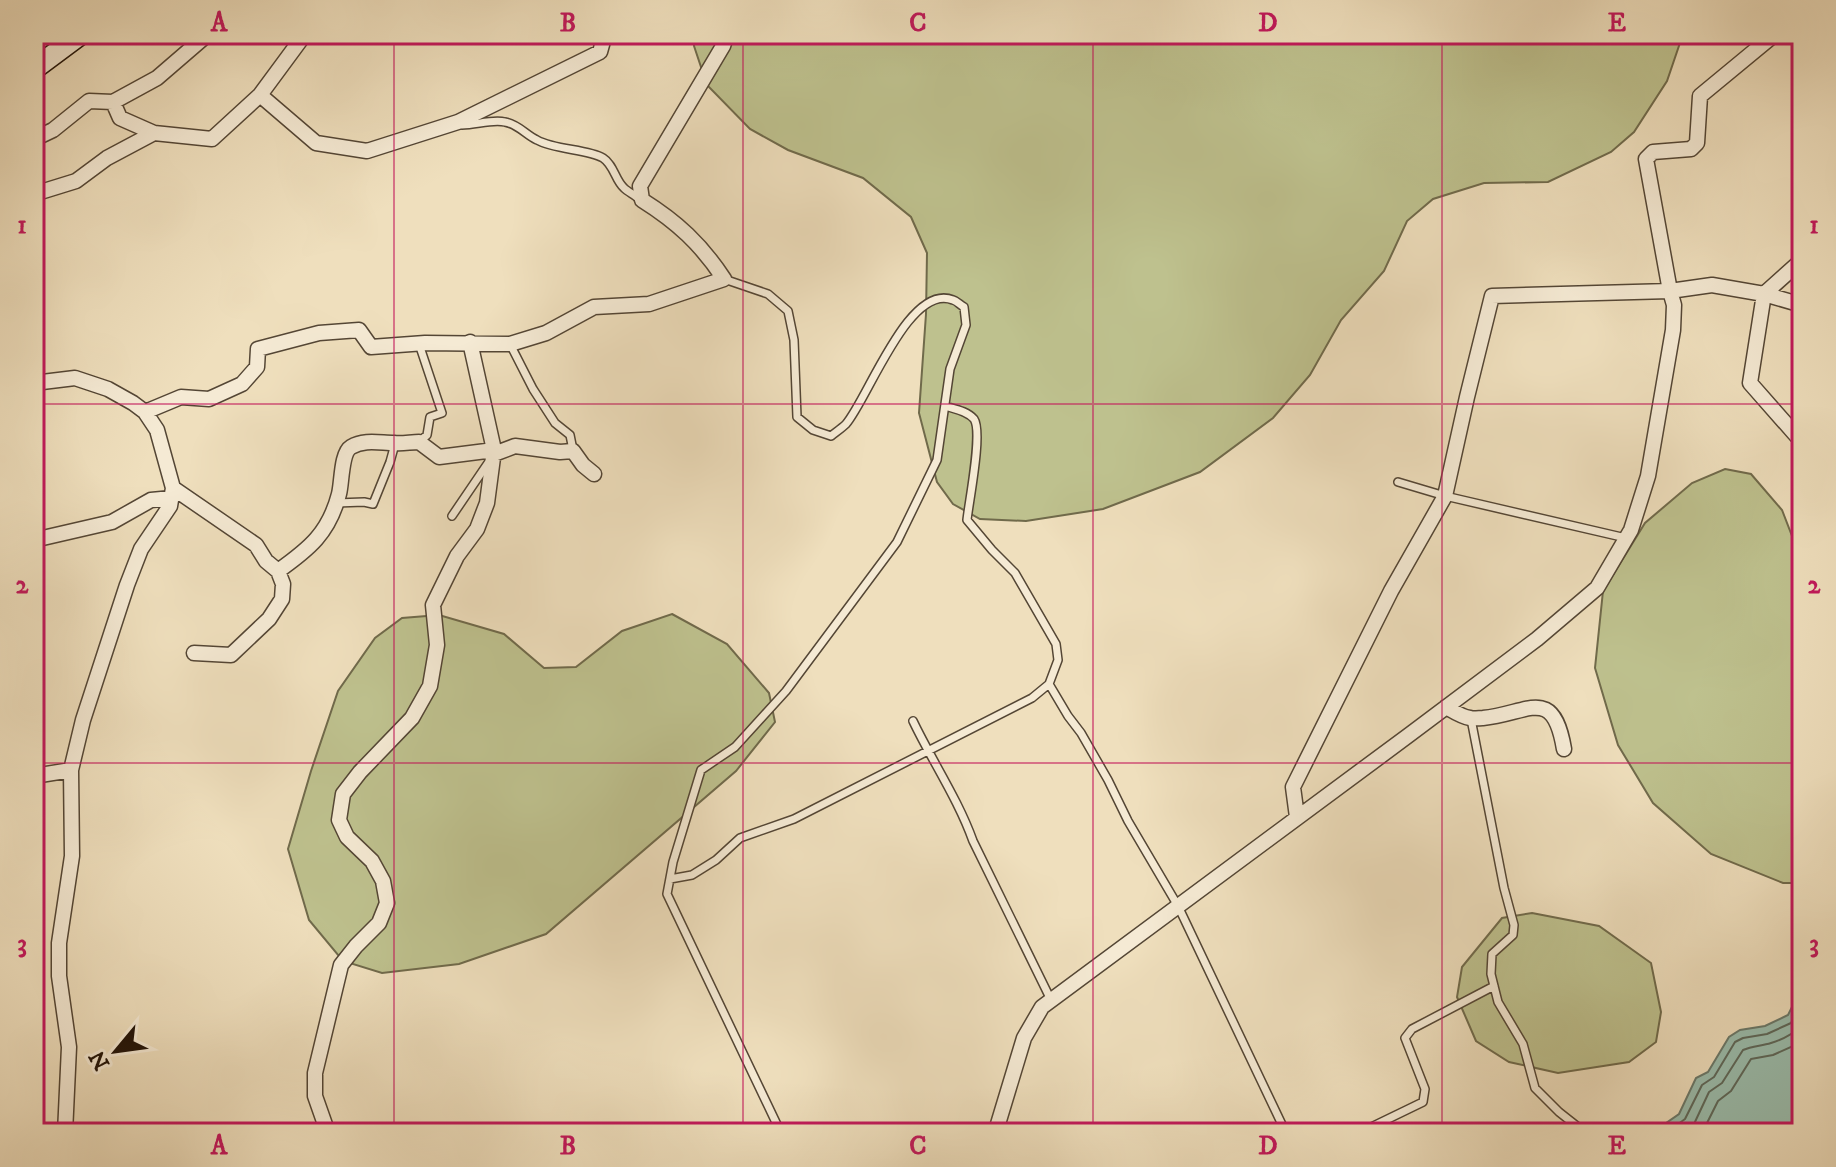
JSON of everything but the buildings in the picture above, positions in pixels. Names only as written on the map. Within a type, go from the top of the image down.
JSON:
[{"type":"main road","points":[[34,69],[81,34]]},
{"type":"street","points":[[34,139],[53,130],[89,101],[113,102],[157,78],[208,34]]},
{"type":"street","points":[[113,102],[120,118],[154,133],[212,139],[260,95],[305,34]]},
{"type":"street","points":[[260,95],[316,143],[367,151],[458,122],[600,52],[605,34]]},
{"type":"street","points":[[145,412],[181,397],[209,399],[242,384],[257,367],[258,349],[319,333],[359,330],[371,347],[419,343],[510,344],[546,333],[594,307],[649,304],[724,279],[708,254],[670,218],[642,200],[640,186],[723,46],[727,34]]},
{"type":"street","points":[[999,1133],[998,1124],[1024,1038],[1042,1007],[1537,639],[1597,588],[1631,530],[1648,476],[1673,330],[1674,305],[1646,159],[1653,152],[1691,149],[1697,143],[1700,96],[1775,34]]},
{"type":"street","points":[[34,194],[76,181],[107,158],[154,133]]},
{"type":"street","points":[[1802,260],[1764,294],[1750,383],[1802,442]]},
{"type":"street","points":[[1297,817],[1293,787],[1391,591],[1445,496],[1492,296],[1670,291],[1712,285],[1764,294],[1802,305]]},
{"type":"street","points":[[328,1133],[315,1096],[315,1073],[341,965],[379,923],[387,903],[383,881],[372,861],[347,837],[339,820],[343,794],[412,718],[430,686],[437,645],[433,605],[457,556],[477,529],[487,503],[494,452],[470,342]]},
{"type":"street","points":[[34,383],[75,378],[108,389],[145,412],[157,430],[172,493],[170,506],[141,549],[127,585],[83,720],[71,770],[72,856],[59,943],[59,976],[69,1047],[65,1133]]},
{"type":"street","points":[[278,571],[302,554],[326,529],[339,495],[345,454],[351,447],[378,440],[419,442],[439,457],[494,452],[515,446],[573,451],[594,474]]},
{"type":"street","points":[[34,540],[112,522],[151,500],[172,493]]},
{"type":"street","points":[[172,493],[256,545],[266,561],[278,571],[283,584],[282,599],[269,619],[231,655],[194,653]]},
{"type":"street","points":[[1446,707],[1471,719],[1531,707],[1543,708],[1554,715],[1561,729],[1564,749]]},
{"type":"street","points":[[34,776],[71,770]]},
{"type":"lane","points":[[458,122],[462,125],[506,122],[549,145],[601,157],[611,166],[623,187],[642,200]]},
{"type":"lane","points":[[724,279],[768,294],[788,311],[794,340],[797,417],[813,430],[831,436],[846,423],[880,363],[915,312],[937,298],[953,299],[964,307],[966,325],[950,369],[937,460],[897,542],[786,691],[735,747],[701,770],[673,862],[667,894],[781,1133]]},
{"type":"lane","points":[[419,343],[442,413],[430,417],[427,435],[419,442]]},
{"type":"lane","points":[[510,344],[555,423],[570,435],[573,451]]},
{"type":"lane","points":[[670,879],[692,875],[716,860],[740,838],[794,819],[1032,698],[1049,684],[1058,660],[1056,644],[1015,573],[967,520],[978,434],[974,420],[962,410],[945,406]]},
{"type":"lane","points":[[336,503],[373,504],[396,443]]},
{"type":"lane","points":[[452,516],[494,452]]},
{"type":"lane","points":[[1398,482],[1626,538]]},
{"type":"lane","points":[[1049,684],[1081,733],[1178,906],[1286,1133]]},
{"type":"lane","points":[[1471,719],[1514,925],[1513,935],[1492,954],[1491,974],[1498,1002],[1523,1044],[1535,1088],[1578,1127],[1593,1133]]},
{"type":"lane","points":[[913,721],[965,818],[973,841],[1051,1000]]},
{"type":"lane","points":[[1359,1133],[1423,1102],[1425,1089],[1405,1038],[1412,1029],[1494,986]]},
{"type":"green space","points":[[695,34],[1683,34],[1667,81],[1634,132],[1611,152],[1548,182],[1484,183],[1433,199],[1407,221],[1384,271],[1341,320],[1310,375],[1273,418],[1200,472],[1103,509],[1026,521],[980,519],[953,504],[937,482],[919,413],[927,253],[911,217],[863,178],[788,150],[750,129],[707,85],[694,46]]},
{"type":"green space","points":[[1725,469],[1751,474],[1782,510],[1802,562],[1802,883],[1783,883],[1711,854],[1653,803],[1618,745],[1595,668],[1603,591],[1645,523],[1692,483]]},
{"type":"green space","points":[[672,614],[727,644],[769,693],[775,722],[736,771],[546,934],[459,964],[382,973],[343,961],[309,920],[288,849],[338,691],[375,638],[402,618],[439,615],[504,634],[544,668],[576,667],[622,631]]},
{"type":"green space","points":[[1532,913],[1599,926],[1651,963],[1661,1012],[1656,1042],[1629,1062],[1558,1073],[1509,1062],[1476,1041],[1457,997],[1462,967],[1502,918]]},
{"type":"water","points":[[1802,987],[1802,1133],[1657,1133],[1659,1128],[1679,1114],[1696,1078],[1708,1072],[1729,1037],[1740,1030],[1765,1026],[1788,1015]]}]
